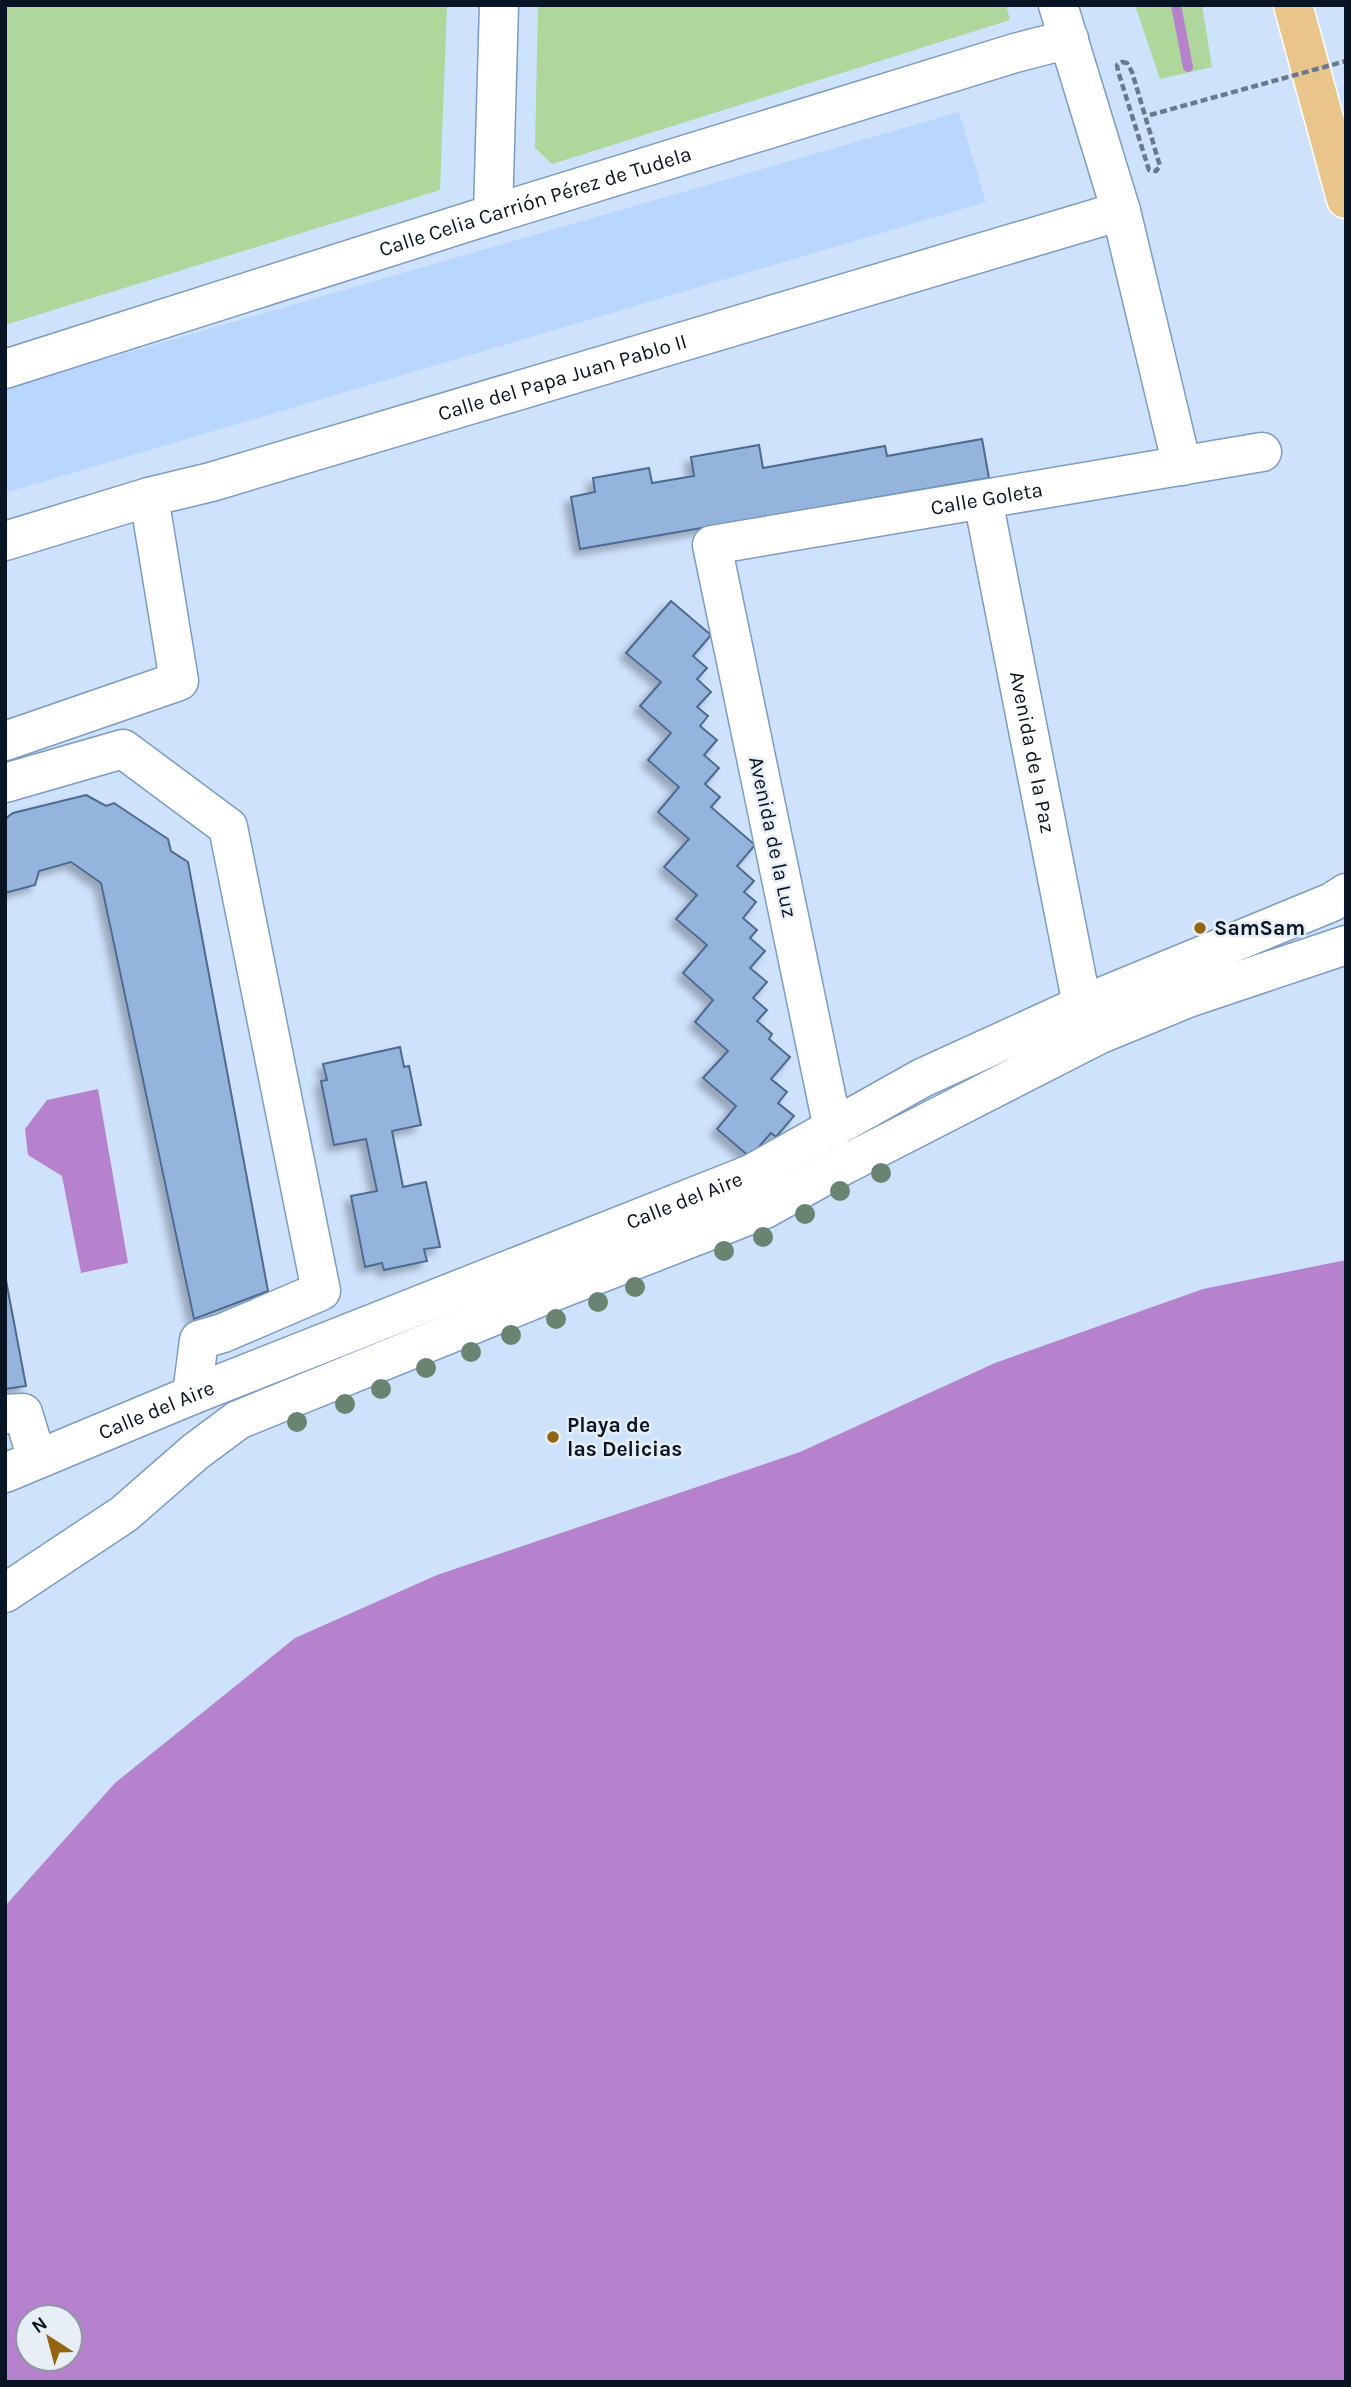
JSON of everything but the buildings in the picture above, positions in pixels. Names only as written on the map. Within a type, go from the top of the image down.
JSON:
[{"type":"main road","points":[[1293,5],[1346,199]]},
{"type":"street","points":[[493,214],[499,5]]},
{"type":"street","points":[[1063,22],[1121,211],[1182,466]]},
{"type":"street","name":"Calle Celia Carrión Pérez de Tudela","points":[[5,369],[493,214],[1015,53],[1063,22]]},
{"type":"street","name":"Calle del Papa Juan Pablo II","points":[[5,541],[1121,211]]},
{"type":"street","name":"Calle Goleta","points":[[712,545],[1262,452]]},
{"type":"street","points":[[5,741],[179,681],[149,497]]},
{"type":"street","name":"Avenida de la Paz","points":[[983,500],[1082,1005]]},
{"type":"street","name":"Avenida de la Luz","points":[[712,545],[833,1129]]},
{"type":"street","points":[[5,783],[123,749],[228,827],[321,1291],[223,1334],[200,1340],[192,1395]]},
{"type":"street","name":"Calle del Aire","points":[[21,1466],[192,1395],[751,1174],[922,1078],[1082,1005],[1332,902],[1346,893]]},
{"type":"street","points":[[5,1592],[124,1514],[195,1452],[238,1420],[765,1209],[856,1158],[1098,1035],[1188,998],[1346,945]]},
{"type":"street","points":[[5,1414],[23,1413],[21,1466]]},
{"type":"path","points":[[1148,116],[1346,61]]},
{"type":"path","points":[[1122,62],[1127,63],[1132,72],[1148,116],[1160,166],[1156,171],[1149,170],[1118,71],[1117,65],[1122,62]]},
{"type":"shaded area","points":[[959,112],[986,202],[5,493],[5,388]]},
{"type":"shaded area","points":[[98,1089],[128,1263],[81,1273],[62,1176],[28,1155],[25,1129],[47,1100]]},
{"type":"shaded area","points":[[1346,1260],[1346,2382],[5,2382],[5,1906],[115,1783],[295,1638],[437,1575],[800,1452],[995,1363],[1203,1289]]},
{"type":"green space","points":[[5,5],[447,5],[440,190],[5,325]]},
{"type":"green space","points":[[538,5],[1006,5],[1010,20],[552,164],[535,148]]},
{"type":"green space","points":[[1135,5],[1202,5],[1212,67],[1160,79]]},
{"type":"waterway","points":[[1176,5],[1188,67]]},
{"type":"place","name":"SamSam","points":[[1200,928]]},
{"type":"place","name":"Playa de las Delicias","points":[[553,1437]]}]
